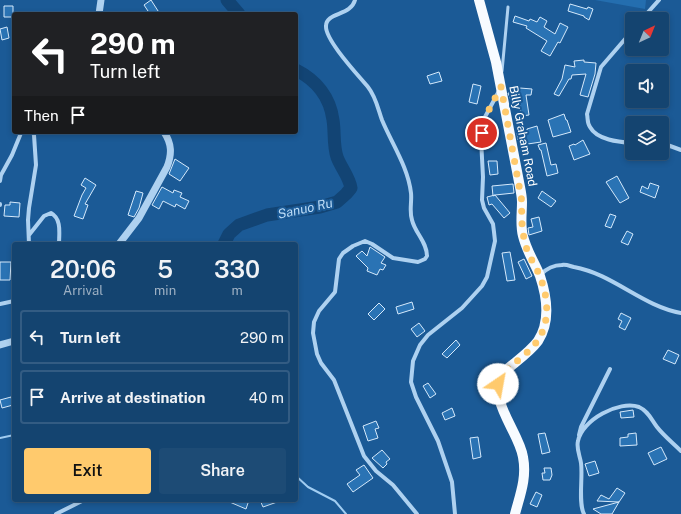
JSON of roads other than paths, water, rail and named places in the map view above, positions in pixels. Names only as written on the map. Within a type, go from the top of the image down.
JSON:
[{"type":"main road","name":"Billy Graham Road","points":[[479,0],[490,38],[501,87],[522,202],[521,219],[523,234],[528,253],[543,287],[547,316],[543,330],[537,341],[504,372],[498,384],[498,394],[501,404],[516,435],[523,456],[523,485],[521,497],[515,514]]},
{"type":"street","points":[[356,0],[351,9],[328,19],[326,23],[326,30],[331,41],[360,79],[373,92],[382,120],[400,155],[411,194],[410,212],[412,221],[425,244],[427,256],[425,259],[418,262],[393,258],[365,241],[353,246],[343,253],[339,259],[335,292],[319,311],[314,322],[313,333],[317,354],[321,363],[334,380],[364,456],[376,471],[393,486],[417,514]]},
{"type":"street","points":[[648,12],[659,0]]},
{"type":"street","points":[[625,39],[601,67],[587,114],[590,128],[595,133],[604,138],[625,142]]},
{"type":"street","points":[[455,514],[452,482],[438,441],[416,398],[411,382],[413,361],[420,344],[428,335],[462,308],[482,286],[487,277],[495,241],[493,224],[484,208],[482,200],[483,177],[481,139],[485,117],[501,87]]},
{"type":"street","points":[[0,181],[1,175],[12,155],[21,134]]},
{"type":"street","points":[[29,242],[28,220],[30,196],[36,165],[33,134]]},
{"type":"street","points":[[120,242],[138,218],[167,167],[171,150],[165,134]]},
{"type":"street","points":[[669,146],[681,150]]},
{"type":"street","points":[[29,235],[44,216],[51,213],[55,215],[57,219],[59,228],[59,242]]},
{"type":"street","points":[[539,275],[547,268],[561,264],[581,268],[601,276],[643,297],[654,305],[681,313]]},
{"type":"street","points":[[0,304],[12,301]]},
{"type":"street","points":[[0,345],[12,342]]},
{"type":"street","points":[[584,514],[582,503],[582,471],[578,441],[581,427],[610,369]]},
{"type":"street","points":[[578,441],[587,426],[597,417],[618,407],[631,405],[649,414],[658,428],[681,451]]},
{"type":"street","points":[[56,514],[80,502]]},
{"type":"lane","points":[[501,87],[508,7]]},
{"type":"waterway","name":"Sanuo Ru","points":[[227,0],[237,12]]},
{"type":"waterway","name":"Sanuo Ru","points":[[225,242],[229,234],[239,225],[267,215],[320,207],[337,202],[351,188],[349,180],[336,152],[333,120],[329,104],[316,84],[298,71]]},
{"type":"waterway","points":[[0,438],[12,435]]},
{"type":"waterway","name":"Sanuo Ru","points":[[298,478],[308,487],[335,501],[346,514]]}]
